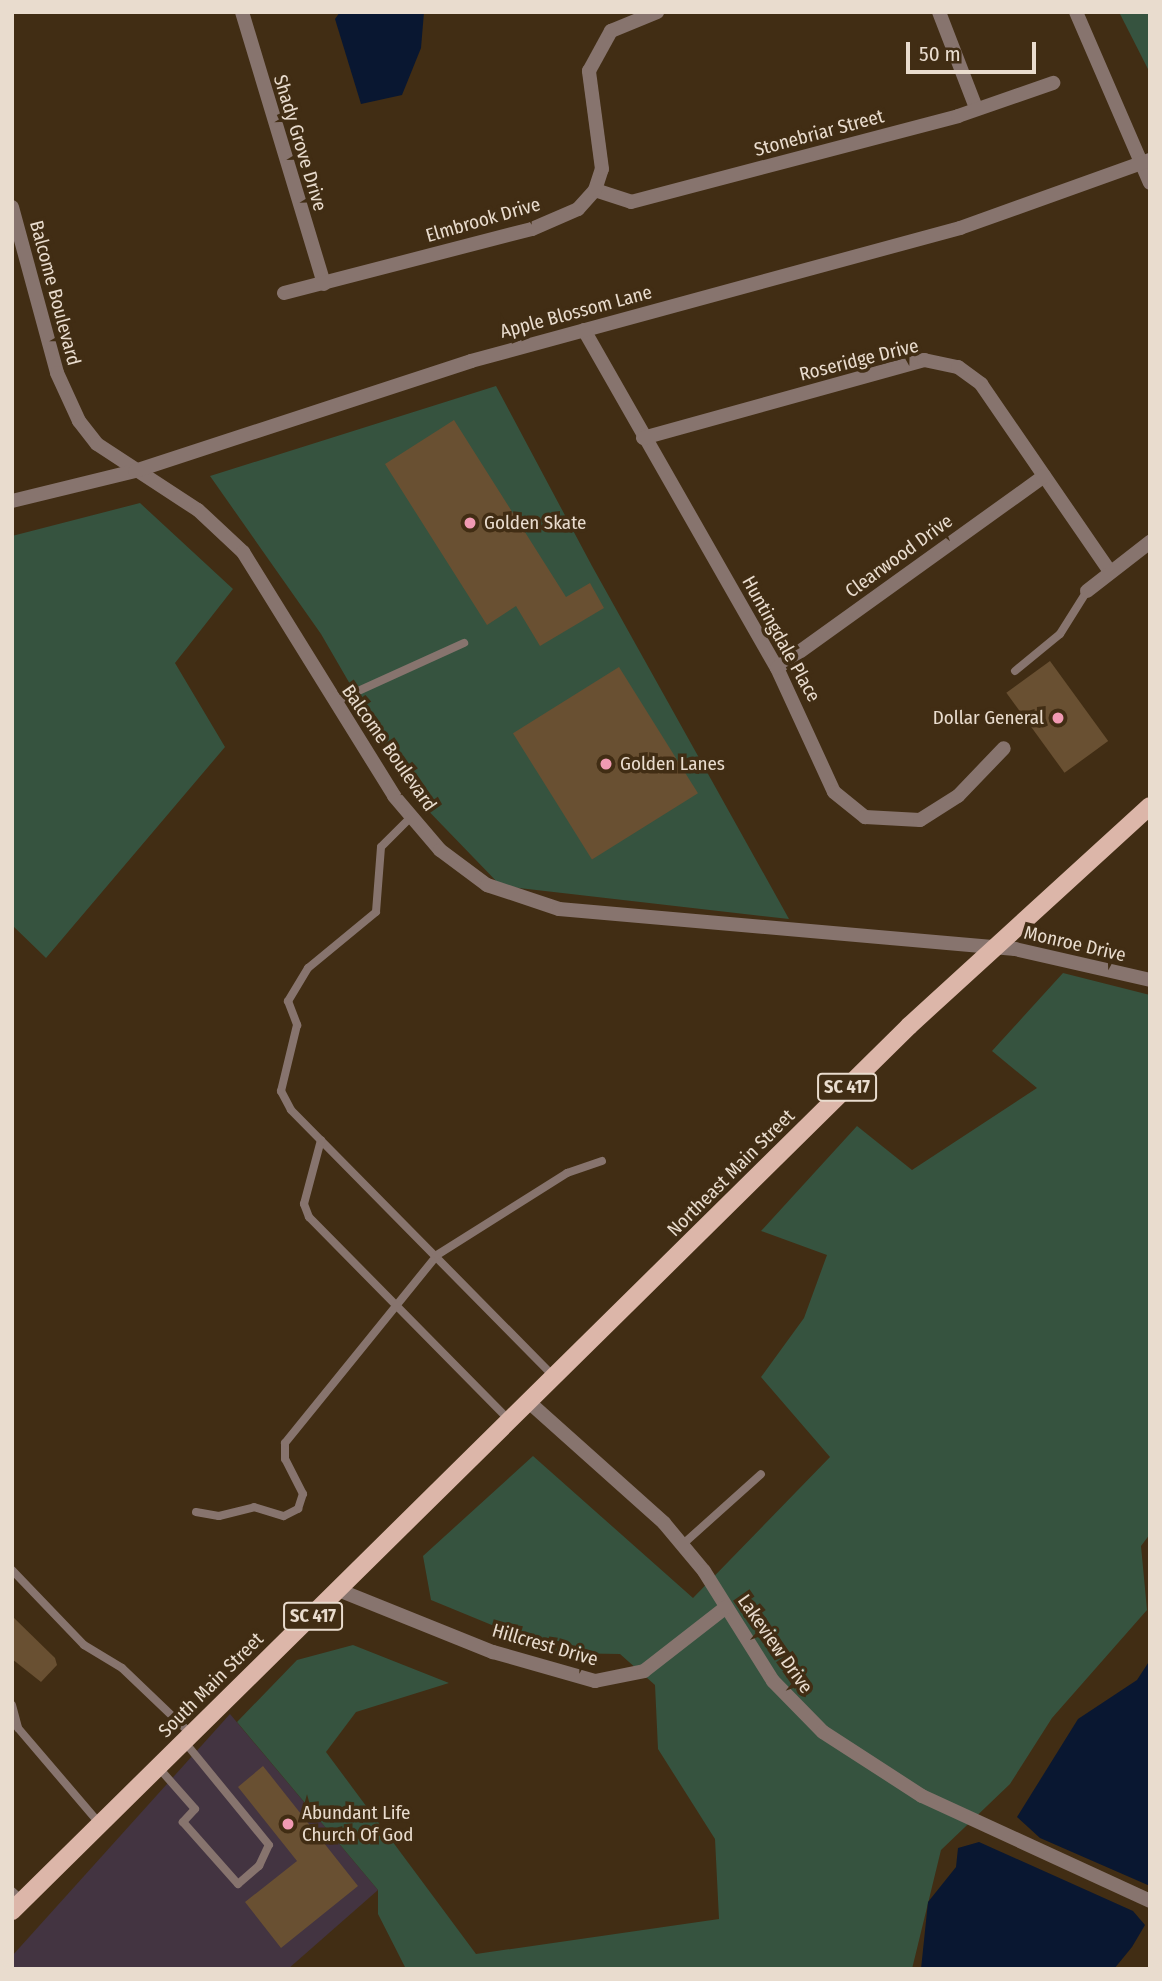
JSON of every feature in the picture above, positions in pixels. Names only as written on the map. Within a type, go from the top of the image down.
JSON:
[{"type":"main road","name":"Northeast Main Street","points":[[530,1403],[991,948],[1150,806]]},
{"type":"main road","name":"South Main Street","points":[[16,1901],[100,1824],[341,1591],[530,1403]]},
{"type":"street","name":"Shady Grove Drive","points":[[242,12],[324,284]]},
{"type":"street","points":[[595,190],[602,150],[589,71],[611,31],[657,12]]},
{"type":"street","points":[[939,12],[976,108]]},
{"type":"street","points":[[1076,12],[1145,161],[1150,183]]},
{"type":"street","name":"Stonebriar Street","points":[[595,190],[631,202],[976,108],[1053,83]]},
{"type":"street","name":"Apple Blossom Lane","points":[[12,501],[135,471],[584,330],[960,228],[1145,161]]},
{"type":"street","name":"Elmbrook Drive","points":[[284,293],[532,229],[578,209],[595,190]]},
{"type":"street","name":"Balcome Boulevard","points":[[12,207],[64,393],[97,444],[198,510],[243,552],[332,703],[411,817],[471,874],[540,906],[991,948]]},
{"type":"street","name":"Huntingdale Place","points":[[584,330],[643,438],[777,668],[834,792],[865,817],[920,820],[958,796],[1004,748]]},
{"type":"street","name":"Roseridge Drive","points":[[643,438],[924,360],[958,367],[981,384],[1110,572]]},
{"type":"street","name":"Clearwood Drive","points":[[777,668],[1044,475]]},
{"type":"street","points":[[1087,591],[1150,542]]},
{"type":"street","name":"Monroe Drive","points":[[991,948],[1150,980]]},
{"type":"street","name":"Lakeview Drive","points":[[530,1403],[612,1471],[682,1545],[790,1700],[856,1758],[922,1796],[1150,1901]]},
{"type":"street","name":"Hillcrest Drive","points":[[341,1591],[493,1652],[595,1682],[644,1671],[724,1608]]},
{"type":"lane","points":[[1015,671],[1060,634],[1087,591]]},
{"type":"lane","points":[[332,703],[464,643]]},
{"type":"lane","points":[[411,817],[381,847],[376,912],[308,968],[288,1001],[297,1025],[281,1091],[321,1140],[555,1378]]},
{"type":"lane","points":[[321,1140],[304,1204],[309,1217],[397,1302],[510,1421]]},
{"type":"lane","points":[[196,1512],[219,1516],[254,1507],[284,1516],[298,1509],[303,1494],[285,1459],[285,1443],[437,1255],[567,1172],[602,1161]]},
{"type":"lane","points":[[682,1545],[761,1474]]},
{"type":"lane","points":[[12,1570],[84,1645],[122,1668],[187,1738],[269,1845],[259,1866],[238,1884],[183,1822],[195,1809],[158,1767]]},
{"type":"lane","points":[[12,1705],[15,1728],[100,1824]]},
{"type":"shaded area","points":[[230,1714],[378,1890],[288,1969],[12,1969],[12,1956]]},
{"type":"green space","points":[[1119,12],[1150,12],[1150,73]]},
{"type":"green space","points":[[496,386],[592,566],[789,919],[501,886],[416,798],[321,634],[210,476]]},
{"type":"green space","points":[[140,503],[233,589],[175,663],[225,747],[46,958],[12,925],[12,536]]},
{"type":"green space","points":[[1063,973],[1150,995],[1150,1534],[1141,1546],[1147,1610],[1052,1718],[1010,1784],[941,1850],[912,1969],[406,1969],[378,1914],[378,1890],[237,1722],[297,1660],[353,1645],[449,1683],[356,1712],[326,1752],[476,1954],[719,1919],[715,1839],[658,1749],[655,1685],[620,1654],[560,1653],[431,1600],[423,1556],[533,1456],[693,1598],[830,1457],[761,1377],[804,1318],[827,1255],[761,1231],[857,1126],[912,1170],[1037,1088],[992,1051]]},
{"type":"water","points":[[340,12],[424,12],[421,48],[402,95],[361,104],[335,19]]},
{"type":"water","points":[[1150,1660],[1150,1886],[1040,1838],[1017,1817],[1078,1719],[1137,1680]]},
{"type":"water","points":[[979,1842],[1133,1911],[1145,1925],[1114,1969],[921,1969],[928,1902],[956,1867],[958,1848]]},
{"type":"building","name":"Golden Skate","points":[[454,420],[566,597],[590,583],[604,608],[540,646],[516,606],[487,625],[385,464]]},
{"type":"building","name":"Dollar General","points":[[1050,661],[1108,741],[1065,773],[1006,693]]},
{"type":"building","name":"Golden Lanes","points":[[619,667],[698,793],[592,860],[513,733]]},
{"type":"building","points":[[12,1616],[55,1658],[57,1665],[41,1682],[12,1659]]},
{"type":"building","name":"Abundant Life Church Of God","points":[[263,1766],[358,1886],[281,1948],[245,1902],[297,1861],[238,1787]]},
{"type":"place","name":"Golden Skate","points":[[470,523]]},
{"type":"place","name":"Dollar General","points":[[1058,718]]},
{"type":"place","name":"Golden Lanes","points":[[606,764]]},
{"type":"place","name":"Abundant Life Church Of God","points":[[288,1824]]}]
